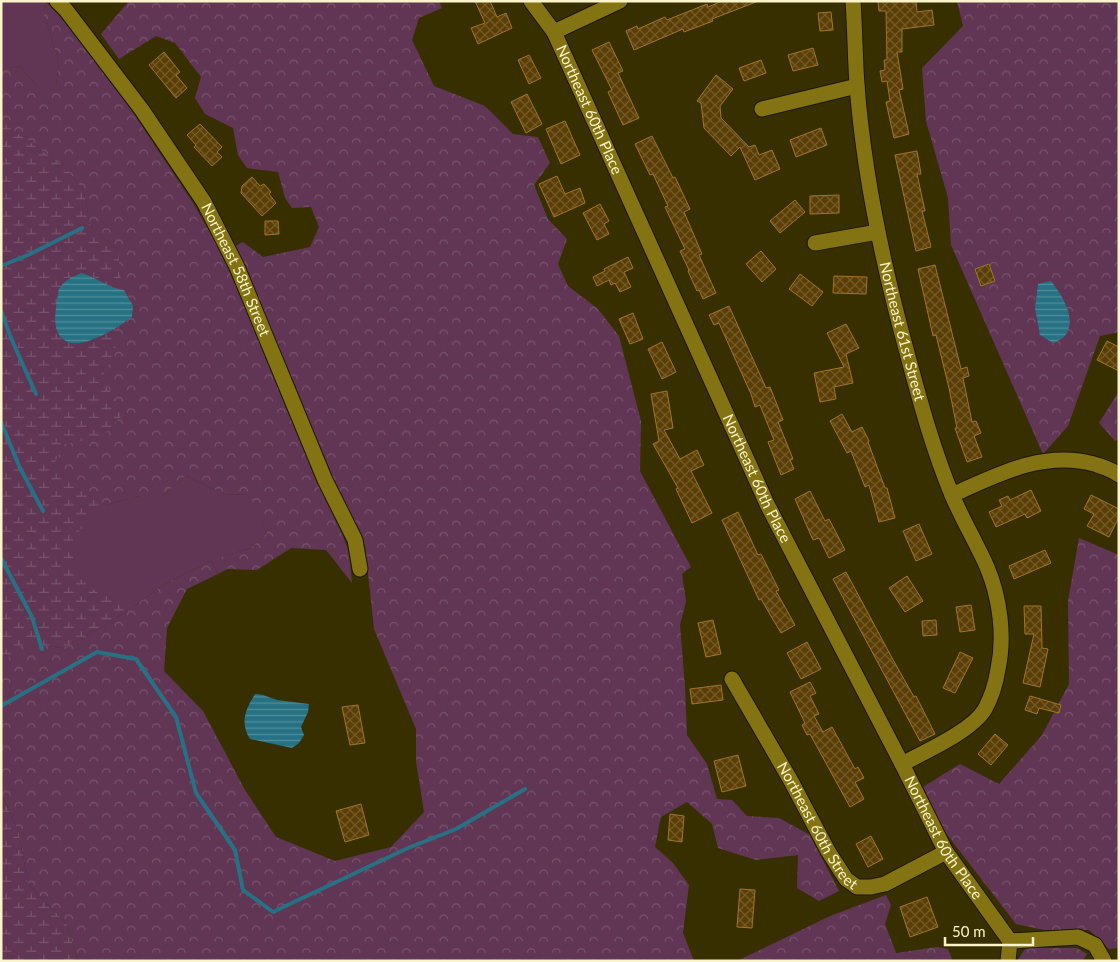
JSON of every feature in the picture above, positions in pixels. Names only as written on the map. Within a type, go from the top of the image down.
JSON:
[{"type":"street","name":"Northeast 58th Street","points":[[56,1],[66,10],[142,110],[204,202],[237,267],[325,480],[355,540],[360,569]]},
{"type":"street","name":"Northeast 60th Place","points":[[531,1],[554,32],[767,504],[946,852],[1010,941]]},
{"type":"street","points":[[554,32],[620,1]]},
{"type":"street","name":"Northeast 61st Street","points":[[853,1],[857,86],[865,152],[878,232],[888,278],[909,361],[931,432],[952,495],[988,568],[1000,619],[1001,649],[998,670],[986,708],[969,726],[902,764]]},
{"type":"street","points":[[762,109],[857,86]]},
{"type":"street","points":[[815,243],[878,232]]},
{"type":"street","points":[[952,495],[1014,468],[1056,460],[1082,461],[1110,469],[1119,475]]},
{"type":"street","name":"Northeast 60th Street","points":[[732,680],[791,781],[828,851],[846,879],[857,886],[871,887],[885,884],[946,852]]},
{"type":"street","points":[[1008,961],[1010,941],[1078,937],[1085,939],[1095,946],[1104,961]]},
{"type":"green space","points":[[1,1],[46,2],[43,13],[59,61],[56,87],[38,87],[19,66],[1,69]]},
{"type":"green space","points":[[129,1],[439,1],[442,8],[419,18],[412,40],[434,86],[485,106],[513,134],[538,137],[550,163],[534,185],[548,219],[567,239],[558,264],[568,286],[598,309],[619,336],[641,421],[640,471],[691,567],[682,574],[686,601],[680,625],[687,735],[707,764],[717,799],[732,800],[747,816],[779,818],[810,835],[839,891],[819,901],[797,888],[798,855],[756,860],[718,848],[712,824],[687,802],[661,817],[655,847],[673,863],[689,885],[683,933],[694,961],[78,961],[67,924],[28,884],[19,833],[1,793],[1,665],[25,643],[62,648],[107,625],[165,584],[211,561],[218,574],[187,589],[167,628],[164,671],[203,711],[245,790],[276,837],[335,861],[391,847],[424,812],[416,761],[416,729],[374,629],[365,545],[343,505],[234,247],[243,242],[263,257],[310,247],[319,227],[311,207],[292,208],[285,198],[278,172],[247,168],[238,155],[233,128],[205,114],[195,98],[201,77],[175,43],[156,36],[119,59],[101,34]]},
{"type":"green space","points":[[957,1],[1119,1],[1119,332],[1100,336],[1068,426],[1043,454],[951,245],[948,198],[926,121],[922,68],[963,26]]},
{"type":"green space","points":[[46,2],[75,31],[116,87],[193,203],[217,245],[248,312],[325,498],[343,536],[349,553],[352,583],[326,550],[291,548],[257,570],[228,569],[221,557],[251,548],[267,533],[249,495],[224,494],[186,476],[162,496],[139,496],[106,505],[76,487],[52,468],[64,444],[100,438],[102,377],[114,354],[119,326],[132,317],[132,306],[120,279],[118,250],[91,228],[84,192],[66,168],[6,125],[1,117],[1,69],[19,66],[38,87],[56,87],[59,61],[43,13]]},
{"type":"green space","points":[[1,117],[6,125],[66,168],[133,306],[106,505],[139,496],[162,496],[186,476],[224,494],[250,495],[267,533],[251,548],[222,557],[228,569],[218,574],[211,561],[165,584],[107,625],[1,665]]},
{"type":"green space","points":[[1,117],[6,125],[66,168],[84,192],[91,228],[118,250],[120,276],[124,290],[113,288],[90,275],[54,320],[60,335],[73,343],[89,341],[119,326],[114,354],[102,377],[124,414],[100,438],[64,444],[52,468],[76,487],[106,505],[73,537],[73,573],[98,593],[134,606],[107,625],[62,648],[25,643],[1,665]]},
{"type":"green space","points":[[1119,391],[1119,439],[1115,441],[1099,423]]},
{"type":"green space","points":[[1079,538],[1119,555],[1119,948],[1109,949],[1089,930],[1044,930],[1016,924],[945,832],[923,787],[960,764],[999,784],[1042,735],[1069,684],[1068,601]]},
{"type":"green space","points":[[1,793],[19,833],[28,884],[67,924],[78,961],[1,961]]},
{"type":"green space","points":[[886,895],[891,905],[885,924],[896,953],[937,947],[948,949],[952,959],[950,961],[737,961],[830,916]]},
{"type":"green space","points":[[1026,948],[1077,948],[1087,954],[1082,961],[1017,961]]},
{"type":"water","points":[[81,273],[124,290],[133,306],[132,317],[119,326],[92,340],[75,343],[68,342],[59,334],[55,324],[55,311],[58,291],[61,286],[69,279]]},
{"type":"water","points":[[1051,281],[1067,308],[1070,323],[1064,337],[1053,343],[1040,335],[1035,308],[1038,284]]},
{"type":"water","points":[[255,694],[277,700],[309,704],[308,712],[301,727],[304,735],[299,743],[292,748],[250,739],[245,727],[245,716]]},
{"type":"building","points":[[475,1],[490,1],[497,17],[506,13],[512,28],[478,44],[471,28],[485,23]]},
{"type":"building","points":[[722,1],[756,2],[712,19],[713,21],[684,32],[683,29],[634,50],[626,31],[637,26],[638,29],[665,17],[667,20],[707,4],[708,7]]},
{"type":"building","points":[[878,1],[916,1],[917,12],[932,10],[934,25],[902,29],[902,52],[897,52],[903,89],[899,90],[909,134],[894,138],[886,102],[890,101],[887,81],[882,82],[880,71],[885,70],[884,60],[887,60],[886,11],[879,11]]},
{"type":"building","points":[[831,12],[833,30],[820,31],[818,13]]},
{"type":"building","points":[[609,42],[623,71],[618,73],[639,118],[623,125],[608,92],[612,90],[592,50]]},
{"type":"building","points":[[813,48],[818,65],[793,71],[788,55]]},
{"type":"building","points":[[164,52],[180,72],[176,75],[187,88],[176,98],[149,65]]},
{"type":"building","points":[[529,55],[541,78],[529,84],[518,60]]},
{"type":"building","points":[[761,60],[766,73],[744,81],[739,68]]},
{"type":"building","points":[[716,75],[733,89],[720,106],[721,118],[749,147],[755,145],[759,155],[772,150],[780,169],[755,180],[740,147],[731,156],[704,128],[701,103],[697,101]]},
{"type":"building","points":[[527,94],[542,124],[526,133],[511,102]]},
{"type":"building","points":[[565,121],[580,155],[561,164],[546,129]]},
{"type":"building","points":[[200,124],[222,147],[217,152],[222,157],[212,166],[194,147],[196,145],[187,135]]},
{"type":"building","points":[[821,128],[827,145],[796,157],[790,140]]},
{"type":"building","points":[[652,136],[690,209],[684,212],[702,254],[699,255],[716,293],[703,299],[699,290],[697,291],[680,251],[685,249],[665,207],[668,206],[653,174],[650,175],[635,144]]},
{"type":"building","points":[[917,151],[921,174],[917,174],[925,211],[922,211],[931,247],[916,251],[895,155]]},
{"type":"building","points":[[557,176],[565,194],[580,188],[585,203],[554,217],[539,184]]},
{"type":"building","points":[[252,177],[260,186],[264,184],[271,192],[269,194],[276,203],[262,216],[241,193],[242,186]]},
{"type":"building","points":[[839,195],[839,213],[810,214],[810,196]]},
{"type":"building","points":[[795,200],[805,212],[780,233],[770,221]]},
{"type":"building","points":[[600,204],[609,221],[604,224],[609,234],[597,240],[583,213]]},
{"type":"building","points":[[265,221],[278,221],[279,234],[265,235]]},
{"type":"building","points":[[761,251],[776,269],[762,282],[746,264]]},
{"type":"building","points":[[628,257],[633,268],[624,272],[631,287],[620,292],[615,283],[611,285],[609,280],[597,286],[593,277]]},
{"type":"building","points":[[989,264],[995,281],[981,286],[975,269]]},
{"type":"building","points":[[935,265],[961,369],[967,367],[969,376],[963,378],[972,422],[976,421],[981,433],[974,436],[982,457],[967,462],[955,428],[957,428],[949,388],[936,335],[933,336],[918,269]]},
{"type":"building","points":[[800,274],[823,292],[812,306],[789,289]]},
{"type":"building","points":[[834,276],[867,277],[866,294],[833,293]]},
{"type":"building","points":[[729,306],[766,388],[770,387],[783,420],[778,422],[793,459],[790,460],[794,469],[781,475],[768,442],[774,440],[760,405],[755,407],[719,323],[714,325],[709,315]]},
{"type":"building","points":[[633,313],[643,339],[630,344],[619,319]]},
{"type":"building","points":[[846,324],[859,348],[846,354],[853,383],[834,387],[836,399],[820,402],[814,373],[844,367],[827,333]]},
{"type":"building","points":[[1107,341],[1119,347],[1119,371],[1097,360]]},
{"type":"building","points":[[662,342],[676,372],[662,379],[648,349]]},
{"type":"building","points":[[667,391],[673,428],[664,430],[680,459],[697,450],[704,465],[691,471],[712,513],[692,523],[676,489],[678,488],[653,444],[659,441],[651,394]]},
{"type":"building","points":[[842,414],[852,432],[862,427],[869,441],[885,488],[887,488],[895,518],[879,522],[869,485],[865,487],[851,451],[847,453],[830,421]]},
{"type":"building","points":[[1031,490],[1041,511],[1027,518],[1025,514],[996,527],[989,512],[1002,506],[999,500],[1008,496],[1010,500]]},
{"type":"building","points":[[810,491],[825,521],[829,519],[845,550],[829,558],[819,538],[813,540],[795,499]]},
{"type":"building","points":[[1091,495],[1119,509],[1119,517],[1109,537],[1087,526],[1094,514],[1084,509]]},
{"type":"building","points":[[738,512],[758,555],[761,554],[779,590],[776,591],[795,625],[781,633],[761,599],[759,600],[722,520]]},
{"type":"building","points":[[919,524],[932,554],[916,561],[903,531]]},
{"type":"building","points":[[1045,550],[1051,563],[1014,579],[1009,566]]},
{"type":"building","points":[[846,572],[914,697],[916,696],[935,734],[920,741],[833,579]]},
{"type":"building","points":[[907,576],[923,601],[905,612],[889,588]]},
{"type":"building","points":[[971,605],[975,630],[960,632],[956,607]]},
{"type":"building","points":[[1024,606],[1041,606],[1042,648],[1048,649],[1040,687],[1023,683],[1034,634],[1025,634]]},
{"type":"building","points":[[713,620],[721,654],[706,657],[698,623]]},
{"type":"building","points":[[936,620],[937,635],[923,636],[922,621]]},
{"type":"building","points":[[807,642],[821,669],[801,679],[787,653]]},
{"type":"building","points":[[960,652],[973,658],[955,693],[943,688]]},
{"type":"building","points":[[810,682],[816,693],[810,696],[819,714],[814,716],[823,732],[832,727],[855,769],[858,767],[864,778],[855,782],[864,799],[850,807],[810,734],[807,735],[802,725],[805,723],[790,692]]},
{"type":"building","points":[[721,685],[723,700],[692,704],[690,689]]},
{"type":"building","points":[[1030,696],[1061,705],[1059,713],[1039,708],[1037,714],[1025,710]]},
{"type":"building","points":[[358,705],[365,743],[350,745],[342,707]]},
{"type":"building","points":[[995,734],[1008,745],[991,765],[978,754]]},
{"type":"building","points":[[738,755],[746,786],[722,792],[714,761]]},
{"type":"building","points":[[361,804],[369,835],[345,842],[336,811]]},
{"type":"building","points":[[670,814],[684,816],[682,842],[668,840]]},
{"type":"building","points":[[871,836],[883,859],[868,867],[856,844]]},
{"type":"building","points":[[740,889],[755,890],[752,928],[737,927]]},
{"type":"building","points":[[927,897],[938,927],[910,937],[900,907]]},
{"type":"waterway","points":[[1,266],[28,255],[82,228]]},
{"type":"waterway","points":[[1,311],[36,394]]},
{"type":"waterway","points":[[1,422],[20,468],[43,511]]},
{"type":"waterway","points":[[1,558],[32,617],[42,649]]},
{"type":"waterway","points":[[1,706],[97,652],[136,659],[176,717],[196,793],[235,850],[243,890],[273,912],[408,848],[456,829],[525,789]]}]
